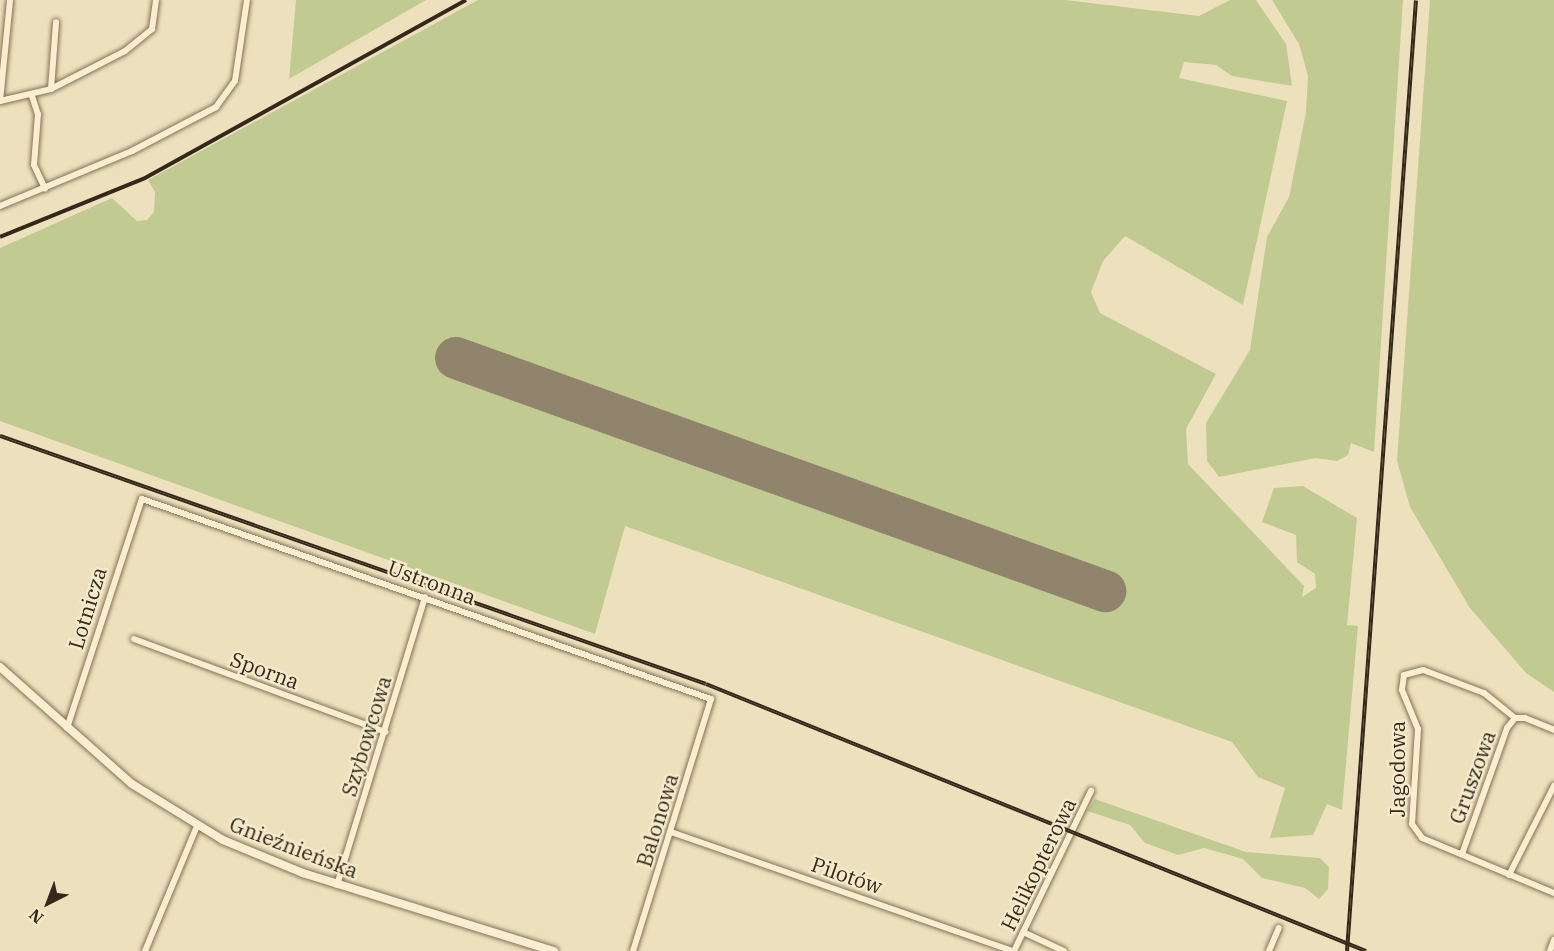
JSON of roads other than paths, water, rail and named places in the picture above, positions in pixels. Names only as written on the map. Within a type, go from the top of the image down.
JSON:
[{"type":"main road","name":"Gnieźnieńska","points":[[0,667],[132,784],[197,826],[274,863],[337,885],[554,951]]},
{"type":"street","points":[[10,0],[0,101],[32,96],[51,89],[144,38],[152,29],[156,0]]},
{"type":"street","points":[[0,206],[132,151],[223,100],[239,63],[247,0]]},
{"type":"street","points":[[51,89],[56,22]]},
{"type":"street","points":[[32,96],[38,114],[34,165],[45,189]]},
{"type":"street","name":"Ustronna","points":[[142,499],[711,699]]},
{"type":"street","name":"Lotnicza","points":[[67,728],[142,499]]},
{"type":"street","name":"Szybowcowa","points":[[337,885],[425,597]]},
{"type":"street","name":"Sporna","points":[[134,639],[385,732]]},
{"type":"street","name":"Jagodowa","points":[[1462,854],[1422,838],[1412,824],[1418,729],[1402,690],[1404,675],[1423,670],[1484,693],[1515,718]]},
{"type":"street","name":"Balonowa","points":[[633,951],[711,699]]},
{"type":"street","name":"Gruszowa","points":[[1462,854],[1515,718],[1554,730]]},
{"type":"street","points":[[1509,875],[1554,786]]},
{"type":"street","name":"Helikopterowa","points":[[1013,951],[1091,791]]},
{"type":"street","points":[[145,951],[197,826]]},
{"type":"street","name":"Pilotów","points":[[671,832],[1013,951]]},
{"type":"street","points":[[1462,854],[1554,893]]},
{"type":"street","points":[[1269,951],[1279,928]]},
{"type":"street","points":[[1023,932],[1064,951]]},
{"type":"street","points":[[1550,951],[1554,940]]},
{"type":"railway","points":[[0,237],[145,178],[466,0]]},
{"type":"railway","points":[[1347,951],[1416,0]]},
{"type":"railway","points":[[0,436],[706,684],[1366,951]]}]
